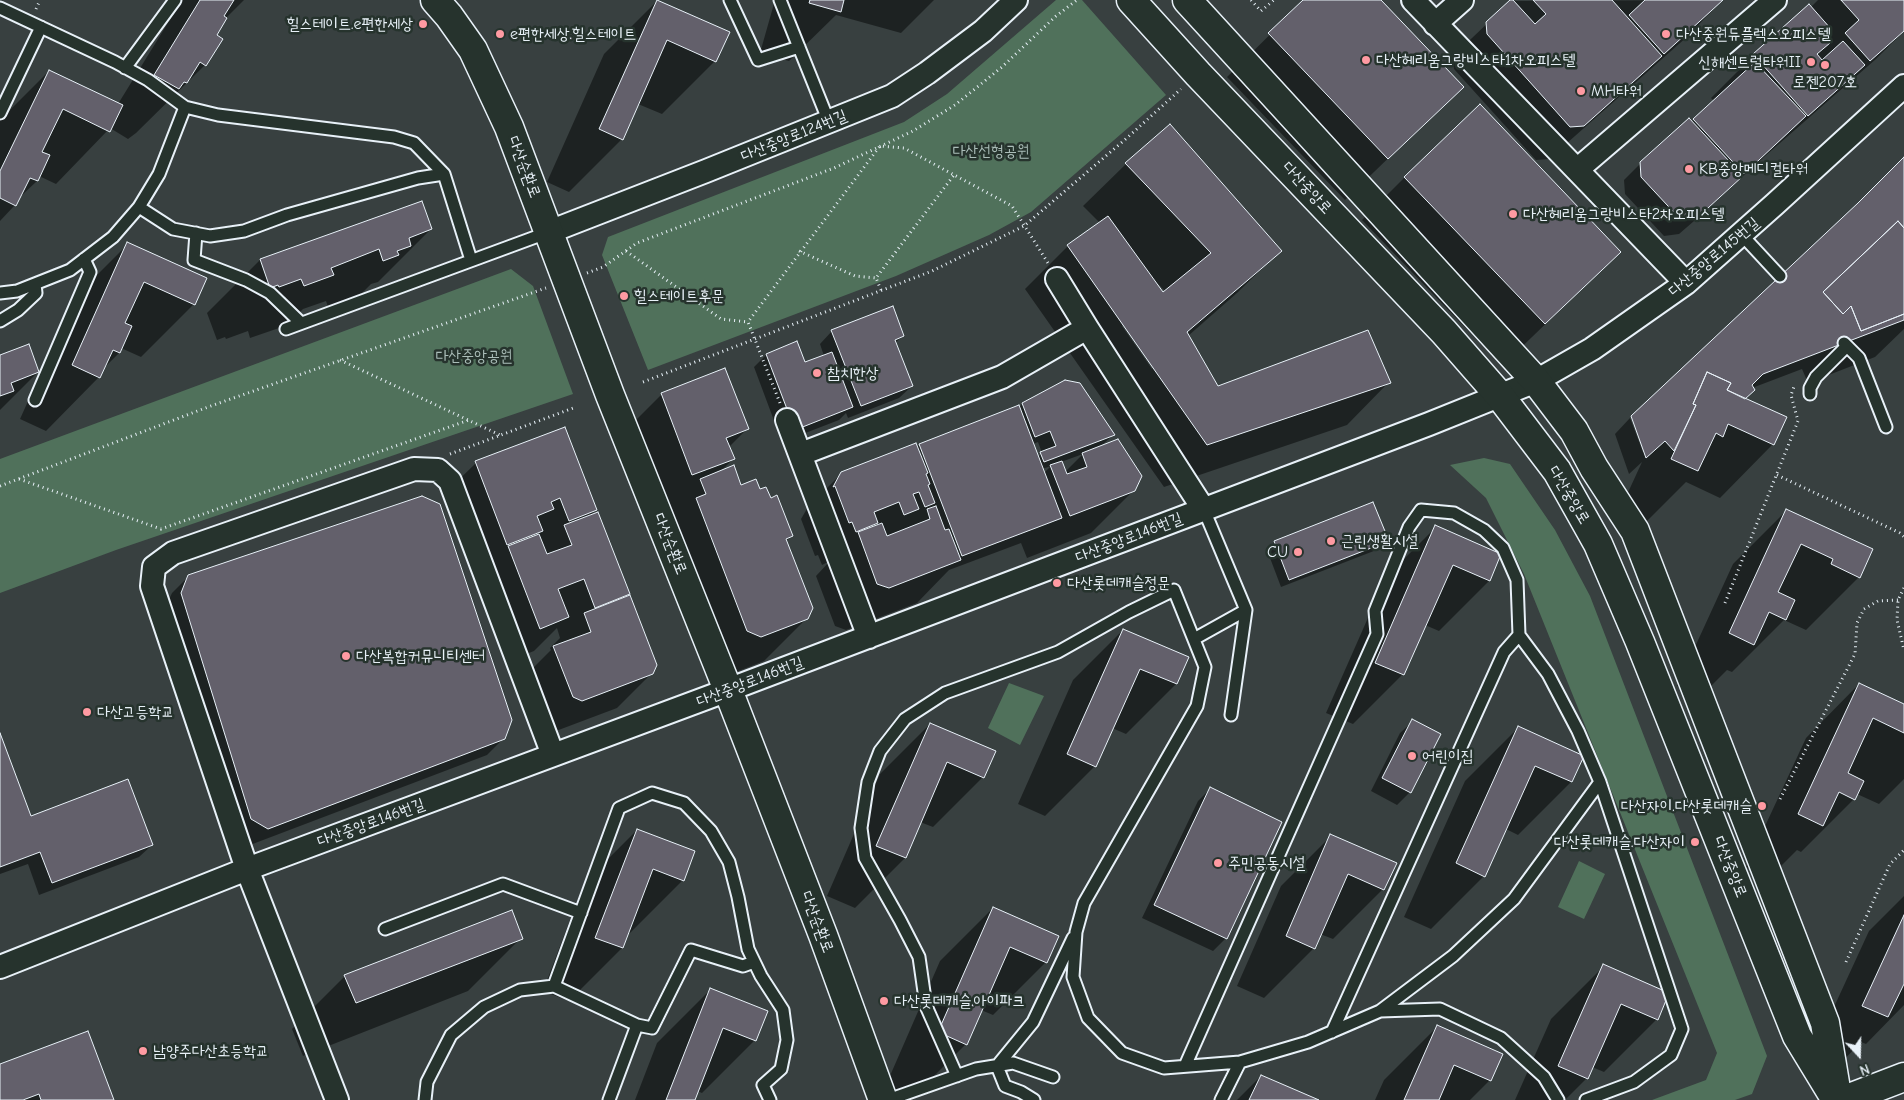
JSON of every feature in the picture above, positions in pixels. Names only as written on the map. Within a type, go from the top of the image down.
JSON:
[{"type":"street","name":"다산순환로","points":[[435,0],[473,50],[509,127],[610,395],[728,690],[823,935],[883,1100]]},
{"type":"street","name":"다산중앙로124번길","points":[[549,232],[892,96],[927,73],[982,31],[1016,0]]},
{"type":"street","name":"다산중앙로","points":[[1131,0],[1198,74],[1444,332],[1500,396],[1557,472],[1598,544],[1640,642],[1797,1036],[1837,1100]]},
{"type":"street","name":"다산중앙로","points":[[1187,0],[1536,380],[1574,431],[1594,468],[1635,532],[1825,1023],[1837,1100]]},
{"type":"street","points":[[1413,0],[1686,283]]},
{"type":"street","points":[[1435,24],[1462,0]]},
{"type":"street","points":[[1578,169],[1775,0]]},
{"type":"street","name":"다산중앙로145번길","points":[[1500,396],[1536,380],[1592,349],[1686,283],[1904,86]]},
{"type":"street","points":[[1057,279],[1204,510]]},
{"type":"street","points":[[801,454],[1002,376],[1087,328]]},
{"type":"street","name":"다산중앙로146번길","points":[[0,967],[247,869],[869,637],[1500,396]]},
{"type":"street","points":[[787,420],[869,637]]},
{"type":"street","points":[[337,1100],[247,869],[152,586],[154,567],[172,553],[414,469],[438,470],[450,481],[553,756]]},
{"type":"street","points":[[1844,1100],[1904,1077]]},
{"type":"lane","points":[[125,68],[175,0]]},
{"type":"lane","points":[[730,0],[758,60],[799,47]]},
{"type":"lane","points":[[780,0],[829,122]]},
{"type":"lane","points":[[0,8],[148,80],[185,108],[394,137],[414,143],[444,174],[471,260]]},
{"type":"lane","points":[[0,113],[41,27]]},
{"type":"lane","points":[[0,293],[17,291],[70,270],[113,237],[139,207],[158,174],[185,108]]},
{"type":"lane","points":[[139,207],[173,229],[210,236],[244,231],[287,215],[418,178],[444,174]]},
{"type":"lane","points":[[286,329],[549,232]]},
{"type":"lane","points":[[196,233],[194,260],[246,280],[270,293],[301,323]]},
{"type":"lane","points":[[1741,234],[1780,276]]},
{"type":"lane","points":[[35,400],[90,272],[84,259]]},
{"type":"lane","points":[[0,322],[18,310],[36,293],[35,284]]},
{"type":"lane","points":[[1810,394],[1816,377],[1846,344],[1858,358],[1886,427]]},
{"type":"lane","points":[[1204,510],[1246,610],[1231,715]]},
{"type":"lane","points":[[1185,1066],[1377,634],[1375,611],[1409,527],[1421,510],[1454,513],[1484,530],[1503,548],[1517,580],[1519,635],[1548,674],[1578,732],[1600,782],[1682,1029],[1670,1055],[1634,1082],[1586,1100]]},
{"type":"lane","points":[[957,1076],[926,1006],[919,958],[865,858],[861,828],[868,782],[880,751],[905,718],[945,693],[1058,652],[1129,612],[1174,590],[1205,667],[1197,706],[1084,903],[1076,932],[1033,1022],[997,1066]]},
{"type":"lane","points":[[1194,639],[1246,610]]},
{"type":"lane","points":[[1332,1032],[1504,652],[1519,635]]},
{"type":"lane","points":[[1076,932],[1073,977],[1088,1018],[1122,1053],[1164,1068],[1240,1062],[1308,1042],[1380,1011],[1453,956],[1514,899],[1600,782]]},
{"type":"lane","points":[[554,986],[619,808],[652,792],[684,803],[711,831],[729,862],[748,949],[783,1010],[786,1040],[781,1069],[763,1085],[770,1100]]},
{"type":"lane","points":[[385,929],[503,884],[581,912]]},
{"type":"lane","points":[[425,1100],[427,1082],[451,1035],[484,1007],[520,990],[554,986],[637,1025],[652,1028],[691,950],[743,966],[754,962]]},
{"type":"lane","points":[[1380,1011],[1440,1009],[1501,1038],[1544,1077],[1558,1100]]},
{"type":"lane","points":[[609,1100],[637,1025]]},
{"type":"lane","points":[[1221,1100],[1240,1062]]},
{"type":"lane","points":[[888,1100],[976,1069],[1013,1063],[1053,1077]]},
{"type":"lane","points":[[997,1066],[1006,1086],[1022,1092],[1034,1100]]},
{"type":"path","points":[[1251,0],[1261,11],[1274,0]]},
{"type":"path","points":[[643,382],[932,270],[1024,226],[1198,74]]},
{"type":"path","points":[[748,322],[880,146],[904,148],[1012,206],[1057,279]]},
{"type":"path","points":[[876,278],[954,175]]},
{"type":"path","points":[[626,252],[721,319],[748,322]]},
{"type":"path","points":[[799,252],[855,276],[876,278]]},
{"type":"path","points":[[876,278],[881,290]]},
{"type":"path","points":[[748,322],[787,420]]},
{"type":"path","points":[[340,360],[500,435]]},
{"type":"path","points":[[1725,603],[1798,421],[1791,395],[1793,386],[1802,379],[1814,381]]},
{"type":"path","points":[[438,470],[445,456],[576,407]]},
{"type":"path","points":[[19,479],[161,530],[468,420]]},
{"type":"path","points":[[1777,475],[1900,533],[1904,537]]},
{"type":"path","points":[[1904,588],[1898,600],[1897,620],[1904,650]]},
{"type":"path","points":[[1780,799],[1855,654],[1858,623],[1864,609],[1878,601],[1898,600]]},
{"type":"path","points":[[1846,962],[1890,864],[1904,850]]},
{"type":"green space","name":"다산선형공원","points":[[1056,0],[1082,0],[1166,95],[1031,212],[989,235],[896,276],[648,370],[602,255],[608,237],[904,122],[947,94]]},
{"type":"green space","name":"다산중앙공원","points":[[511,269],[533,286],[573,394],[116,550],[0,593],[0,459]]},
{"type":"green space","points":[[1484,458],[1510,464],[1555,530],[1590,596],[1767,1056],[1752,1094],[1735,1100],[1652,1100],[1706,1080],[1717,1053],[1524,574],[1486,498],[1450,465]]},
{"type":"green space","points":[[1009,683],[1044,696],[1020,745],[988,728]]},
{"type":"green space","points":[[1579,861],[1605,874],[1584,919],[1558,907]]},
{"type":"building","points":[[200,0],[234,0],[224,16],[227,18],[217,35],[223,39],[206,66],[200,62],[187,83],[184,82],[179,89],[154,75]]},
{"type":"building","points":[[657,0],[730,32],[716,62],[667,40],[623,140],[599,129]]},
{"type":"building","points":[[810,0],[844,0],[841,12],[809,3]]},
{"type":"building","name":"다산헤리움그랑비스타1차오피스텔","points":[[1303,0],[1381,0],[1464,87],[1388,159],[1268,33]]},
{"type":"building","name":"MH타워","points":[[1510,0],[1513,0],[1535,24],[1546,14],[1533,0],[1612,0],[1662,56],[1584,126],[1570,127],[1487,34],[1486,22]]},
{"type":"building","name":"다산중원듀플렉스오피스텔","points":[[1645,0],[1723,0],[1664,54],[1629,15]]},
{"type":"building","points":[[1841,0],[1904,0],[1904,31],[1870,61],[1845,33],[1859,20]]},
{"type":"building","name":"신해센트럴타워II","points":[[1809,4],[1831,29],[1824,36],[1830,43],[1817,54],[1822,60],[1843,41],[1865,65],[1808,116],[1753,54]]},
{"type":"building","points":[[1755,62],[1806,116],[1744,174],[1693,119]]},
{"type":"building","points":[[49,70],[123,105],[110,132],[63,109],[42,152],[50,155],[38,181],[30,178],[16,206],[0,198],[0,171]]},
{"type":"building","name":"다산헤리움그랑비스타2차오피스텔","points":[[1480,104],[1621,252],[1545,324],[1404,177]]},
{"type":"building","name":"KB중앙메디컬타워","points":[[1689,118],[1743,176],[1697,218],[1681,220],[1641,177],[1640,162]]},
{"type":"building","points":[[1170,124],[1282,251],[1187,332],[1218,386],[1368,330],[1391,383],[1207,445],[1067,245],[1108,216],[1163,292],[1211,253],[1125,163]]},
{"type":"building","points":[[1904,157],[1904,228],[1898,221],[1823,292],[1843,314],[1851,306],[1861,331],[1904,314],[1904,320],[1763,374],[1752,385],[1755,390],[1745,399],[1727,390],[1731,383],[1707,372],[1693,404],[1696,405],[1674,451],[1665,441],[1646,458],[1631,416],[1858,203]]},
{"type":"building","points":[[422,201],[432,229],[409,238],[411,246],[397,251],[399,255],[383,261],[379,249],[331,268],[334,275],[304,286],[301,279],[279,287],[278,285],[270,288],[260,259]]},
{"type":"building","points":[[1898,221],[1904,228],[1904,314],[1861,331],[1851,306],[1843,314],[1823,292]]},
{"type":"building","points":[[127,242],[207,278],[195,305],[144,282],[125,323],[132,326],[120,353],[113,350],[100,378],[72,365]]},
{"type":"building","points":[[893,306],[904,336],[895,340],[913,386],[861,406],[831,330]]},
{"type":"building","points":[[797,341],[805,362],[832,352],[853,407],[795,430],[766,354]]},
{"type":"building","points":[[29,344],[39,372],[11,383],[14,391],[0,396],[0,355]]},
{"type":"building","points":[[725,368],[749,429],[726,438],[735,459],[692,475],[661,393]]},
{"type":"building","points":[[1707,372],[1731,383],[1727,390],[1787,417],[1774,445],[1728,424],[1723,437],[1716,433],[1698,471],[1671,459],[1696,405],[1693,404]]},
{"type":"building","points":[[1065,380],[1080,383],[1115,435],[1044,462],[1040,452],[1056,446],[1050,431],[1035,437],[1022,403]]},
{"type":"building","points":[[1019,405],[1062,518],[962,556],[919,444]]},
{"type":"building","points":[[565,427],[597,510],[569,521],[560,498],[551,502],[554,509],[537,516],[543,531],[507,545],[475,461]]},
{"type":"building","points":[[1118,439],[1142,476],[1135,491],[1070,516],[1050,465],[1062,461],[1067,474],[1087,467],[1082,453]]},
{"type":"building","points":[[916,443],[928,473],[926,474],[930,484],[928,485],[935,503],[925,507],[919,492],[913,494],[919,509],[904,515],[899,502],[874,512],[878,523],[856,532],[852,522],[849,523],[835,486],[833,487],[841,472]]},
{"type":"building","points":[[734,465],[741,485],[756,479],[760,489],[766,487],[771,498],[777,495],[793,536],[786,539],[813,608],[808,619],[761,637],[747,631],[696,498],[706,494],[700,479]]},
{"type":"building","name":"다산복합커뮤니티센터","points":[[422,496],[440,504],[512,720],[505,739],[268,829],[251,819],[181,593],[188,575]]},
{"type":"building","name":"근린생활시설","points":[[1373,502],[1389,541],[1289,580],[1274,541]]},
{"type":"building","points":[[936,506],[945,530],[949,529],[961,560],[889,588],[877,584],[858,532],[882,523],[887,536],[930,519],[927,509]]},
{"type":"building","points":[[1786,509],[1873,549],[1860,578],[1831,564],[1833,559],[1801,544],[1778,592],[1795,600],[1786,620],[1769,612],[1754,645],[1729,633]]},
{"type":"building","points":[[598,512],[630,594],[595,608],[584,579],[558,589],[569,617],[540,629],[508,546],[539,534],[547,554],[572,545],[564,525]]},
{"type":"building","points":[[1435,525],[1501,554],[1490,581],[1453,565],[1404,675],[1375,663]]},
{"type":"building","points":[[630,595],[657,665],[653,674],[582,701],[573,697],[553,646],[591,632],[584,613]]},
{"type":"building","points":[[1123,629],[1189,657],[1177,684],[1140,669],[1096,767],[1067,754]]},
{"type":"building","points":[[1859,683],[1904,704],[1904,733],[1873,718],[1848,773],[1864,781],[1855,800],[1839,792],[1823,826],[1798,814]]},
{"type":"building","name":"어린이집","points":[[1412,719],[1441,734],[1411,793],[1382,778]]},
{"type":"building","points":[[930,723],[996,751],[984,778],[947,762],[906,858],[876,846]]},
{"type":"building","points":[[1518,726],[1584,756],[1572,782],[1535,766],[1485,877],[1456,863]]},
{"type":"building","points":[[0,733],[31,816],[128,779],[153,845],[52,883],[40,852],[0,867]]},
{"type":"building","name":"주민공동시설","points":[[1210,787],[1282,822],[1227,939],[1154,905]]},
{"type":"building","points":[[637,829],[695,851],[684,881],[653,869],[623,948],[595,938]]},
{"type":"building","points":[[1330,834],[1397,863],[1384,890],[1348,874],[1315,949],[1286,936]]},
{"type":"building","points":[[993,907],[1059,936],[1047,963],[1010,947],[967,1045],[938,1032]]},
{"type":"building","points":[[512,910],[523,939],[356,1003],[344,975]]},
{"type":"building","points":[[1904,915],[1904,984],[1888,1017],[1862,1006]]},
{"type":"building","points":[[1603,964],[1669,993],[1658,1020],[1621,1004],[1588,1079],[1558,1066]]},
{"type":"building","points":[[710,988],[768,1011],[756,1041],[723,1028],[695,1100],[666,1100]]},
{"type":"building","points":[[1437,1025],[1503,1054],[1491,1081],[1454,1065],[1439,1100],[1404,1100]]},
{"type":"building","points":[[88,1031],[114,1100],[41,1100],[39,1094],[23,1100],[0,1100],[0,1064]]},
{"type":"building","points":[[1261,1075],[1319,1100],[1249,1100]]},
{"type":"place","name":"힐스테이트.e편한세상","points":[[423,24]]},
{"type":"place","name":"e편한세상.힐스테이트","points":[[500,34]]},
{"type":"place","name":"다산중원듀플렉스오피스텔","points":[[1666,34]]},
{"type":"place","name":"다산헤리움그랑비스타1차오피스텔","points":[[1366,60]]},
{"type":"place","name":"신해센트럴타워II","points":[[1811,62]]},
{"type":"place","name":"로젠207호","points":[[1825,65]]},
{"type":"place","name":"MH타워","points":[[1581,91]]},
{"type":"place","name":"KB중앙메디컬타워","points":[[1689,169]]},
{"type":"place","name":"다산헤리움그랑비스타2차오피스텔","points":[[1513,214]]},
{"type":"place","name":"힐스테이트후문","points":[[624,296]]},
{"type":"place","name":"참치한상","points":[[817,373]]},
{"type":"place","name":"근린생활시설","points":[[1331,541]]},
{"type":"place","name":"CU","points":[[1298,552]]},
{"type":"place","name":"다산롯데캐슬정문","points":[[1057,583]]},
{"type":"place","name":"다산복합커뮤니티센터","points":[[346,656]]},
{"type":"place","name":"다산고등학교","points":[[87,712]]},
{"type":"place","name":"어린이집","points":[[1412,756]]},
{"type":"place","name":"다산자이.다산롯데캐슬","points":[[1762,806]]},
{"type":"place","name":"다산롯데캐슬.다산자이","points":[[1695,842]]},
{"type":"place","name":"주민공동시설","points":[[1218,863]]},
{"type":"place","name":"다산롯데캐슬.아이파크","points":[[884,1001]]},
{"type":"place","name":"남양주다산초등학교","points":[[143,1051]]}]
